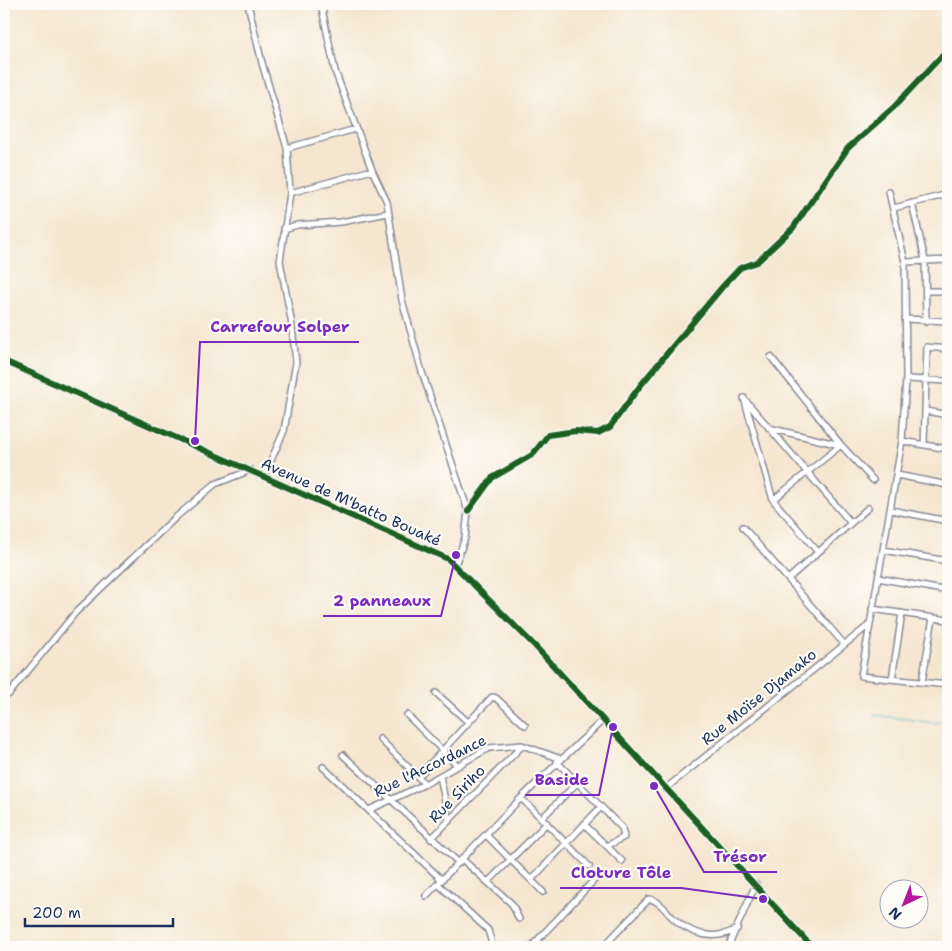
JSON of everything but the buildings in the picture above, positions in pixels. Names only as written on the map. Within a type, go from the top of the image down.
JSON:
[{"type":"street","points":[[248,4],[262,63],[286,148],[290,193],[280,261],[291,319],[296,362],[284,430],[264,476]]},
{"type":"street","points":[[321,4],[335,71],[372,170],[387,202],[402,300],[422,372],[468,511],[464,538],[455,565]]},
{"type":"street","points":[[468,511],[492,478],[532,455],[548,435],[576,431],[598,433],[610,427],[640,386],[723,286],[740,268],[757,262],[793,228],[848,148],[894,107],[948,49]]},
{"type":"street","points":[[286,148],[356,129]]},
{"type":"street","points":[[290,193],[372,170]]},
{"type":"street","points":[[889,192],[905,262],[906,379],[902,441],[897,475],[869,624],[862,676],[948,685]]},
{"type":"street","points":[[894,208],[948,194]]},
{"type":"street","points":[[912,203],[925,260],[926,322]]},
{"type":"street","points":[[284,229],[297,225],[341,222],[388,213]]},
{"type":"street","points":[[905,262],[948,260]]},
{"type":"street","points":[[926,291],[948,291]]},
{"type":"street","points":[[905,319],[926,322],[948,321]]},
{"type":"street","points":[[924,445],[927,346],[948,349]]},
{"type":"street","points":[[771,357],[841,445],[873,480]]},
{"type":"street","name":"Avenue de M'batto Bouaké","points":[[4,361],[433,552],[455,565],[603,720],[812,947]]},
{"type":"street","points":[[906,379],[948,381]]},
{"type":"street","points":[[818,552],[773,500],[744,398],[852,523]]},
{"type":"street","points":[[926,410],[948,415]]},
{"type":"street","points":[[769,428],[841,445]]},
{"type":"street","points":[[902,441],[948,450]]},
{"type":"street","points":[[773,500],[806,471],[841,445]]},
{"type":"street","points":[[4,696],[9,694],[76,612],[176,517],[215,484],[250,470]]},
{"type":"street","points":[[897,475],[948,485]]},
{"type":"street","points":[[788,579],[868,508]]},
{"type":"street","points":[[891,510],[948,521]]},
{"type":"street","points":[[743,527],[844,644]]},
{"type":"street","points":[[883,550],[948,561]]},
{"type":"street","points":[[878,578],[948,592]]},
{"type":"street","points":[[872,609],[948,620]]},
{"type":"street","points":[[892,679],[902,614]]},
{"type":"street","points":[[922,682],[933,618]]},
{"type":"street","name":"Rue Moïse Djamako","points":[[665,789],[869,624]]},
{"type":"street","points":[[436,693],[468,722]]},
{"type":"street","points":[[418,777],[492,696],[525,725]]},
{"type":"street","points":[[407,715],[458,766]]},
{"type":"street","points":[[426,896],[521,798],[603,720]]},
{"type":"street","points":[[380,739],[425,784]]},
{"type":"street","name":"Rue l'Accordance","points":[[369,810],[425,784],[489,748],[522,745],[559,761]]},
{"type":"street","name":"Rue Siriho","points":[[432,838],[522,745]]},
{"type":"street","points":[[343,755],[432,838],[489,881],[512,904],[519,919]]},
{"type":"street","points":[[559,761],[622,828],[624,837],[607,846]]},
{"type":"street","points":[[323,767],[369,810],[488,930],[493,947]]},
{"type":"street","points":[[440,776],[448,821]]},
{"type":"street","points":[[542,818],[577,782]]},
{"type":"street","points":[[521,798],[589,866]]},
{"type":"street","points":[[531,880],[601,807]]},
{"type":"street","points":[[489,881],[547,823]]},
{"type":"street","points":[[584,824],[622,861]]},
{"type":"street","points":[[486,835],[543,892]]},
{"type":"street","points":[[531,947],[596,878]]},
{"type":"street","points":[[728,947],[756,884]]},
{"type":"street","points":[[603,947],[649,899],[659,903],[680,925],[698,933],[712,936],[725,935],[737,929]]},
{"type":"waterway","points":[[874,715],[935,723],[948,719]]},
{"type":"cycle path","points":[[468,511],[492,478],[532,455],[548,435],[576,431],[598,433],[610,427],[640,386],[723,286],[740,268],[757,262],[793,228],[848,148],[894,107],[948,49]]},
{"type":"cycle path","points":[[4,361],[448,559],[535,646],[812,947]]},
{"type":"place","name":"Carrefour Solper","points":[[195,441]]},
{"type":"place","name":"2 panneaux","points":[[456,555]]},
{"type":"place","name":"Baside","points":[[613,727]]},
{"type":"place","name":"Trésor","points":[[654,786]]},
{"type":"place","name":"Cloture Tôle","points":[[763,899]]}]
